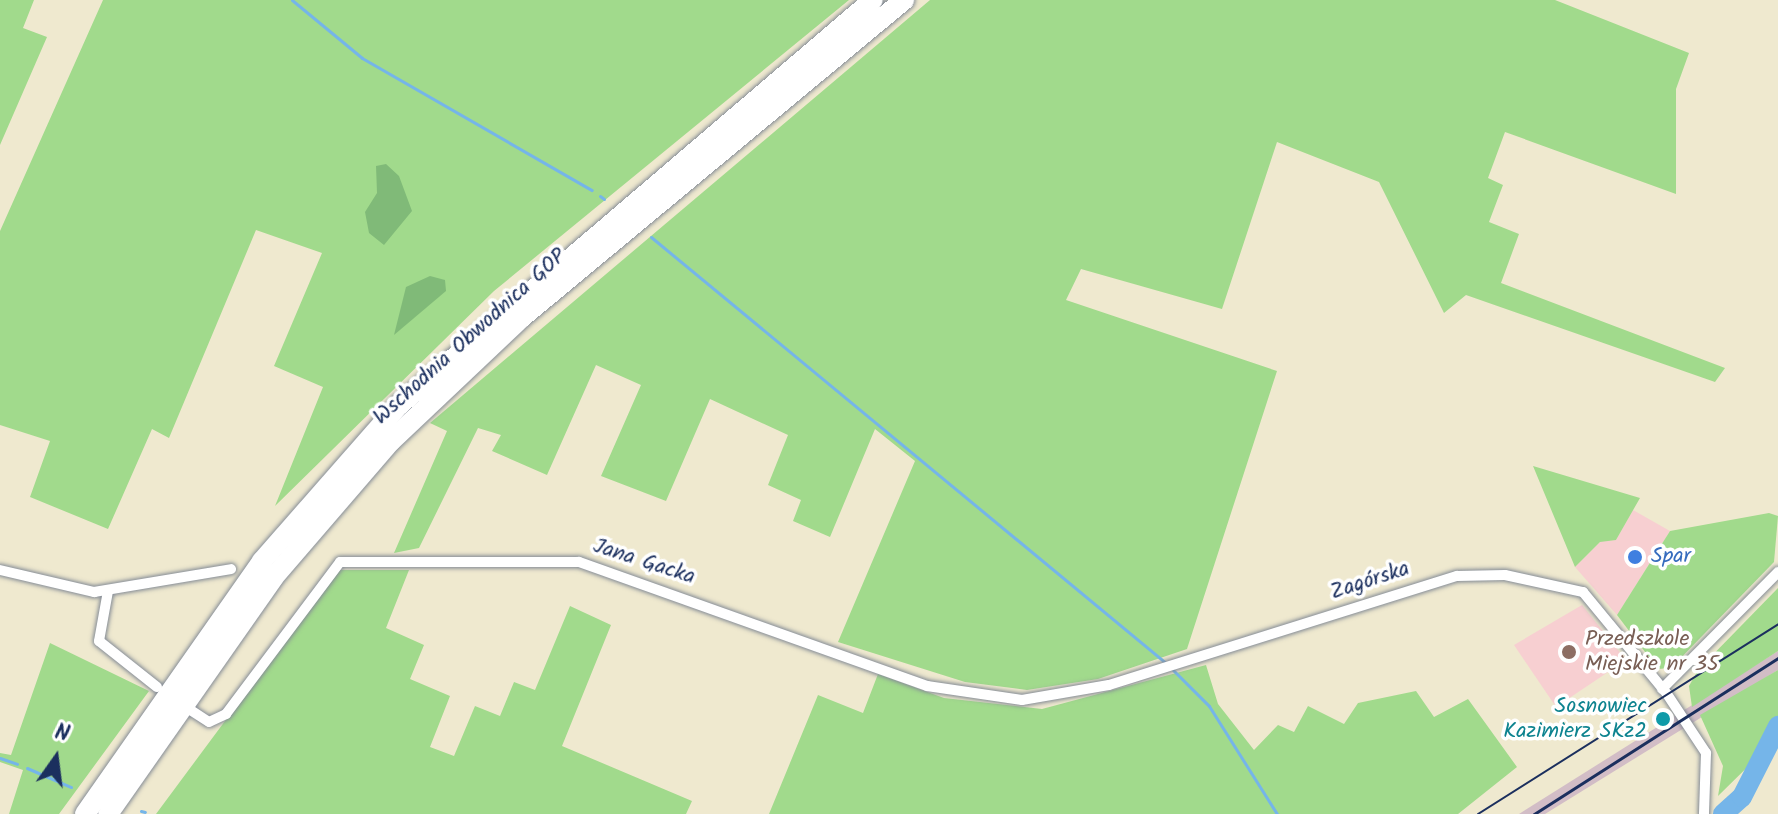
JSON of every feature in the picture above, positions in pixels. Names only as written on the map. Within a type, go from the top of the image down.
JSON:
[{"type":"highway","name":"Wschodnia Obwodnica GOP","points":[[85,814],[262,561],[399,405],[873,0]]},
{"type":"highway","name":"Wschodnia Obwodnica GOP","points":[[108,814],[273,578],[391,441],[521,318],[904,0]]},
{"type":"street","name":"Jana Gacka","points":[[192,711],[218,721],[329,568],[352,562],[579,562],[927,686],[988,698],[1054,698]]},
{"type":"street","points":[[0,570],[62,589],[108,591],[231,569]]},
{"type":"street","points":[[1662,689],[1778,572]]},
{"type":"street","name":"Zagórska","points":[[1054,698],[1158,670],[1445,579],[1505,575],[1583,592],[1702,741],[1704,814]]},
{"type":"street","points":[[108,591],[99,641],[157,687]]},
{"type":"shaded area","points":[[1633,510],[1670,531],[1617,615],[1575,567],[1601,541],[1616,540]]},
{"type":"shaded area","name":"Przedszkole Miejskie nr 35","points":[[1582,605],[1626,660],[1556,707],[1514,645]]},
{"type":"shaded area","points":[[1778,651],[1778,670],[1545,814],[1519,814]]},
{"type":"green space","points":[[0,0],[34,0],[23,28],[47,37],[0,145]]},
{"type":"green space","points":[[103,0],[849,0],[494,291],[275,506],[323,387],[274,366],[322,253],[256,230],[169,438],[152,429],[108,529],[30,497],[50,441],[0,425],[0,231]]},
{"type":"green space","points":[[930,0],[1555,0],[1689,53],[1676,89],[1676,194],[1505,132],[1488,178],[1503,185],[1489,222],[1519,234],[1501,283],[1725,368],[1715,382],[1466,295],[1444,313],[1379,182],[1277,142],[1222,309],[1081,269],[1066,300],[1277,371],[1187,649],[1098,679],[1027,690],[965,682],[838,642],[915,461],[875,429],[830,537],[793,521],[801,500],[768,485],[788,435],[710,399],[666,501],[601,476],[641,385],[596,365],[547,475],[492,451],[501,435],[478,428],[419,548],[394,553],[447,431],[430,423]]},
{"type":"green space","points":[[386,164],[399,176],[412,211],[384,245],[369,233],[365,212],[377,193],[376,166]]},
{"type":"green space","points":[[430,276],[445,280],[446,291],[394,335],[406,287]]},
{"type":"green space","points":[[1533,466],[1640,498],[1616,540],[1600,542],[1575,567]]},
{"type":"green space","points":[[1769,513],[1778,516],[1774,562],[1671,668],[1658,669],[1617,615],[1670,531]]},
{"type":"green space","points":[[337,570],[409,570],[386,628],[424,645],[410,679],[450,696],[430,747],[454,756],[475,706],[500,716],[514,682],[535,690],[570,606],[611,625],[562,746],[692,801],[686,814],[156,814]]},
{"type":"green space","points":[[1778,588],[1778,651],[1692,707],[1689,686],[1698,670]]},
{"type":"green space","points":[[50,643],[149,691],[59,814],[9,814],[23,770],[0,762],[0,753],[11,755]]},
{"type":"green space","points":[[1206,665],[1218,704],[1254,750],[1278,725],[1294,732],[1308,706],[1344,724],[1358,703],[1416,691],[1434,717],[1468,699],[1517,767],[1458,814],[769,814],[818,695],[863,713],[878,674],[944,698],[1042,709]]},
{"type":"green space","points":[[1778,670],[1778,737],[1718,796],[1723,766],[1700,715]]},
{"type":"waterway","points":[[292,0],[362,58],[592,190]]},
{"type":"waterway","points":[[600,196],[604,199]]},
{"type":"waterway","points":[[651,237],[1166,663]]},
{"type":"waterway","points":[[1171,668],[1209,706],[1277,814]]},
{"type":"waterway","points":[[1723,814],[1742,797],[1778,726]]},
{"type":"waterway","points":[[0,758],[17,764]]},
{"type":"waterway","points":[[27,768],[71,787]]},
{"type":"waterway","points":[[141,811],[145,812]]},
{"type":"tram line","points":[[1478,814],[1778,624]]},
{"type":"railway","points":[[1534,814],[1778,658]]},
{"type":"place","name":"Spar","points":[[1635,557]]},
{"type":"place","name":"Przedszkole Miejskie nr 35","points":[[1569,652]]},
{"type":"place","name":"Sosnowiec Kazimierz SKz2","points":[[1663,719]]}]
